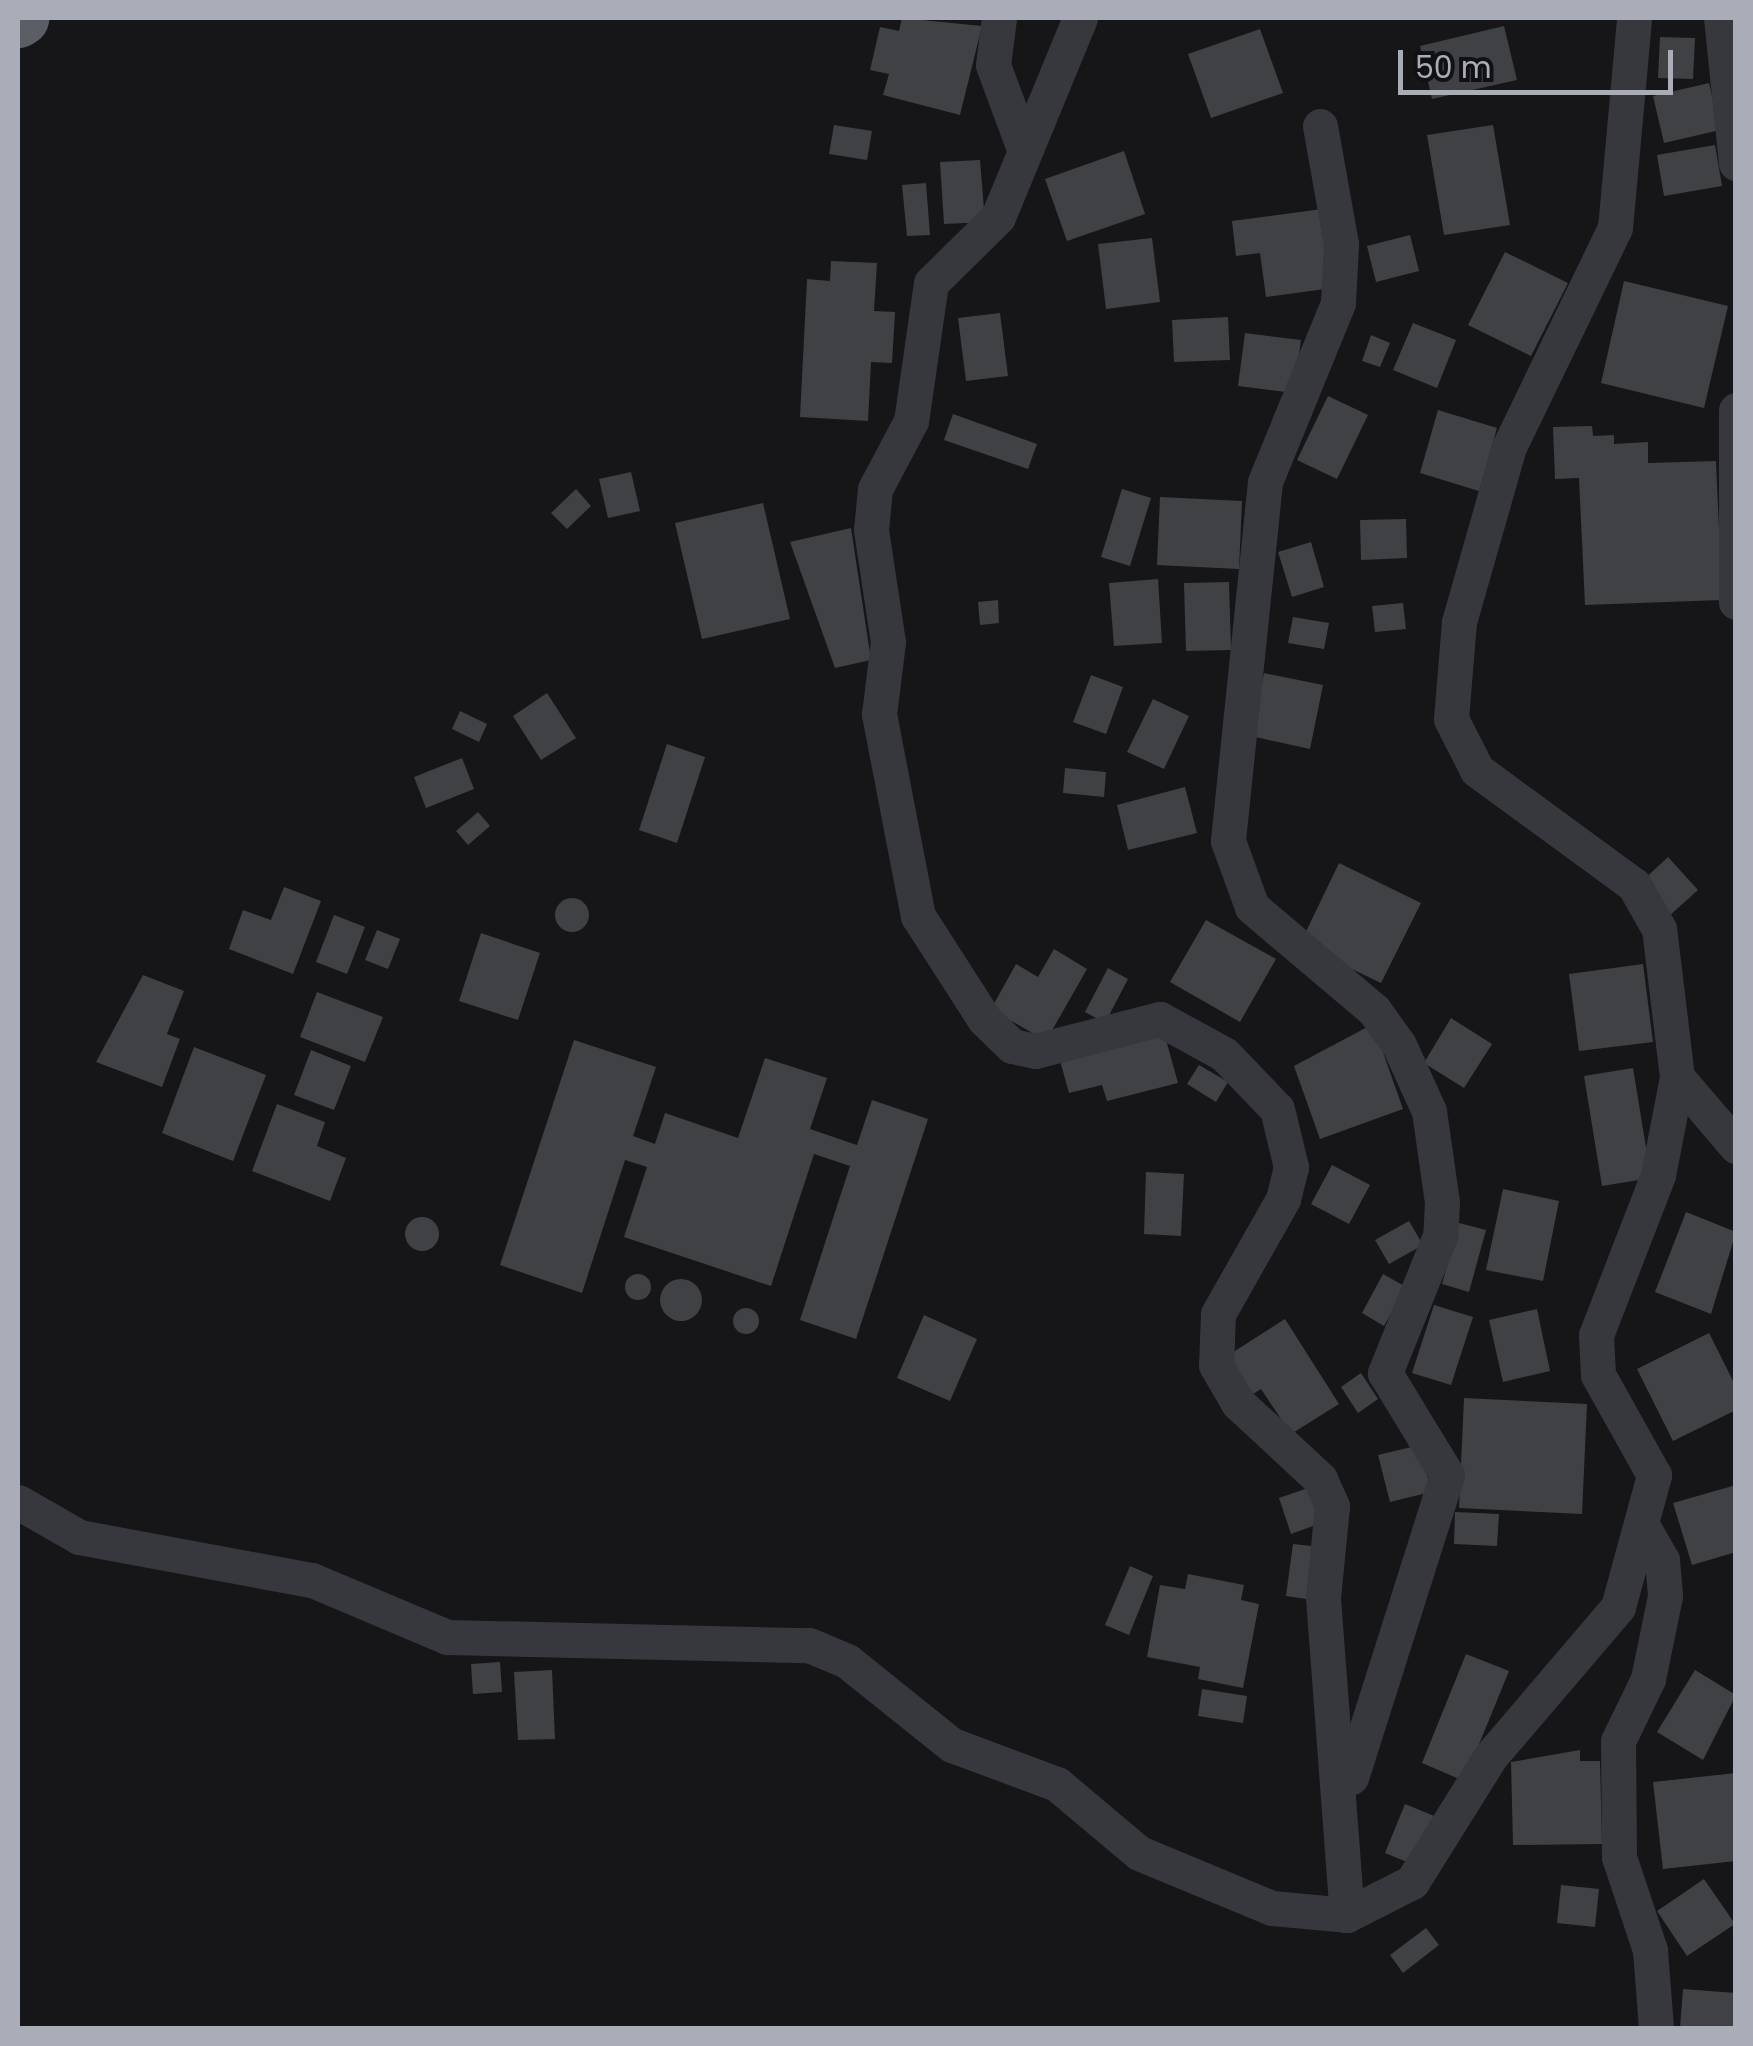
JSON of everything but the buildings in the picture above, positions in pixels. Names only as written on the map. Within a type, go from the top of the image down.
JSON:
[{"type":"street","points":[[1000,18],[993,65],[1022,146]]},
{"type":"street","points":[[1080,18],[1022,146],[998,217],[931,282],[911,422],[875,489],[871,530],[888,642],[879,714],[890,788],[918,916],[961,989],[1012,1046],[1035,1051],[1160,1019],[1224,1054],[1277,1109],[1291,1168],[1218,1314],[1216,1364],[1238,1403],[1320,1479],[1332,1506],[1324,1633],[1344,1803],[1347,1915]]},
{"type":"street","points":[[18,1502],[80,1537],[312,1580],[447,1637],[809,1645],[847,1661],[952,1745],[1075,1796],[1139,1853],[1272,1908],[1347,1915],[1396,1894],[1426,1866],[1490,1757],[1618,1606],[1643,1527],[1654,1463],[1598,1376],[1597,1317],[1638,1236],[1678,1077],[1673,989],[1651,908],[1634,885],[1477,770],[1451,719],[1460,622],[1509,448],[1615,228],[1634,18]]},
{"type":"street","points":[[1721,18],[1736,163]]},
{"type":"street","points":[[1320,126],[1340,244],[1338,303],[1265,482],[1228,841],[1252,907],[1374,1010],[1429,1111],[1440,1236],[1385,1373],[1447,1475],[1380,1662],[1344,1803]]},
{"type":"street","points":[[1736,410],[1736,602]]},
{"type":"street","points":[[1678,1077],[1736,1146]]},
{"type":"street","points":[[1643,1527],[1662,1560],[1665,1596],[1648,1679],[1618,1741],[1619,1857],[1650,1950],[1656,2028]]}]
